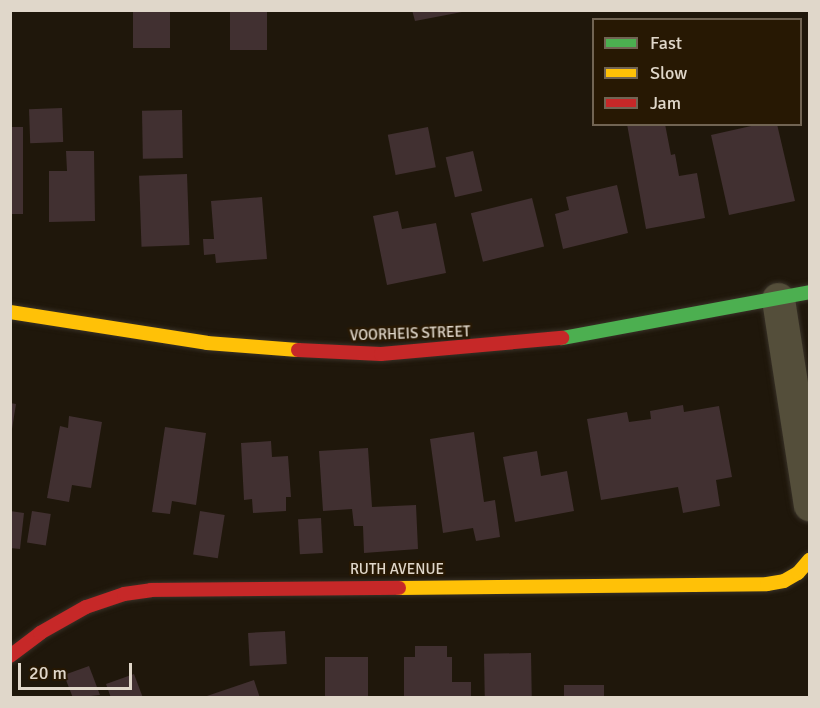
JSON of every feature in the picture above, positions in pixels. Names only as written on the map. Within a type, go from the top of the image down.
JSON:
[{"type":"street","name":"VOORHEIS STREET","points":[[10,312],[207,343],[329,353],[381,354],[432,352],[547,341],[810,292]]},
{"type":"street","points":[[778,299],[810,505]]},
{"type":"street","name":"RUTH AVENUE","points":[[10,656],[40,633],[86,607],[124,594],[151,590],[767,584],[806,573]]},
{"type":"building","points":[[133,10],[170,10],[170,48],[133,48]]},
{"type":"building","points":[[230,10],[267,10],[267,50],[230,50]]},
{"type":"building","points":[[412,10],[462,10],[462,12],[415,21]]},
{"type":"building","points":[[62,108],[63,142],[30,143],[29,109]]},
{"type":"building","points":[[182,110],[183,158],[143,159],[142,111]]},
{"type":"building","points":[[627,126],[665,126],[671,155],[675,154],[679,176],[697,173],[705,218],[646,229]]},
{"type":"building","points":[[751,126],[777,126],[795,201],[729,215],[711,135]]},
{"type":"building","points":[[10,127],[23,127],[23,214],[10,214]]},
{"type":"building","points":[[428,127],[436,167],[396,175],[388,135]]},
{"type":"building","points":[[66,151],[94,151],[95,221],[49,222],[49,171],[67,171]]},
{"type":"building","points":[[473,151],[482,191],[455,197],[446,157]]},
{"type":"building","points":[[187,174],[189,245],[142,247],[139,176]]},
{"type":"building","points":[[617,185],[628,233],[563,249],[555,214],[569,210],[566,197]]},
{"type":"building","points":[[262,197],[267,259],[216,263],[215,254],[204,255],[203,239],[214,239],[211,201]]},
{"type":"building","points":[[532,198],[544,247],[483,262],[471,213]]},
{"type":"building","points":[[398,211],[402,229],[436,223],[446,273],[387,285],[373,216]]},
{"type":"building","points":[[10,403],[16,404],[12,429],[10,429]]},
{"type":"building","points":[[683,405],[684,412],[719,406],[732,477],[716,480],[720,506],[683,513],[678,487],[601,500],[587,419],[627,412],[629,422],[651,419],[650,411]]},
{"type":"building","points":[[69,416],[102,422],[91,488],[72,485],[69,502],[47,498],[60,426],[68,428]]},
{"type":"building","points":[[165,427],[206,433],[196,505],[172,501],[170,514],[152,512]]},
{"type":"building","points":[[474,432],[484,502],[495,500],[500,537],[476,541],[473,528],[443,533],[430,439]]},
{"type":"building","points":[[271,441],[272,457],[288,456],[291,497],[286,497],[286,511],[253,513],[252,499],[244,500],[241,443]]},
{"type":"building","points":[[368,448],[372,507],[416,505],[418,549],[364,553],[363,526],[354,526],[352,509],[323,511],[319,451]]},
{"type":"building","points":[[537,451],[541,476],[567,471],[574,511],[515,522],[503,457]]},
{"type":"building","points":[[10,511],[24,513],[20,549],[10,548]]},
{"type":"building","points":[[32,511],[51,514],[46,546],[27,543]]},
{"type":"building","points":[[200,511],[225,515],[218,558],[193,554]]},
{"type":"building","points":[[321,518],[323,553],[300,554],[298,519]]},
{"type":"building","points":[[285,631],[287,664],[250,666],[248,633]]},
{"type":"building","points":[[415,646],[447,646],[447,657],[452,657],[452,682],[471,682],[471,698],[404,698],[404,657],[415,657]]},
{"type":"building","points":[[531,653],[532,698],[485,698],[484,654]]},
{"type":"building","points":[[325,657],[368,657],[368,698],[325,698]]},
{"type":"building","points":[[89,666],[100,695],[73,698],[64,675]]},
{"type":"building","points":[[134,674],[143,698],[111,698],[106,684]]},
{"type":"building","points":[[254,680],[260,698],[204,697]]},
{"type":"building","points":[[564,685],[604,685],[604,698],[564,698]]},
{"type":"traffic: fast","points":[[562,338],[810,292]]},
{"type":"traffic: slow","points":[[10,312],[207,343],[298,350]]},
{"type":"traffic: slow","points":[[399,588],[767,584],[784,581],[798,573],[810,559]]},
{"type":"traffic: jam","points":[[298,350],[381,354],[562,338]]},
{"type":"traffic: jam","points":[[10,656],[40,633],[86,607],[124,594],[151,590],[399,588]]}]
